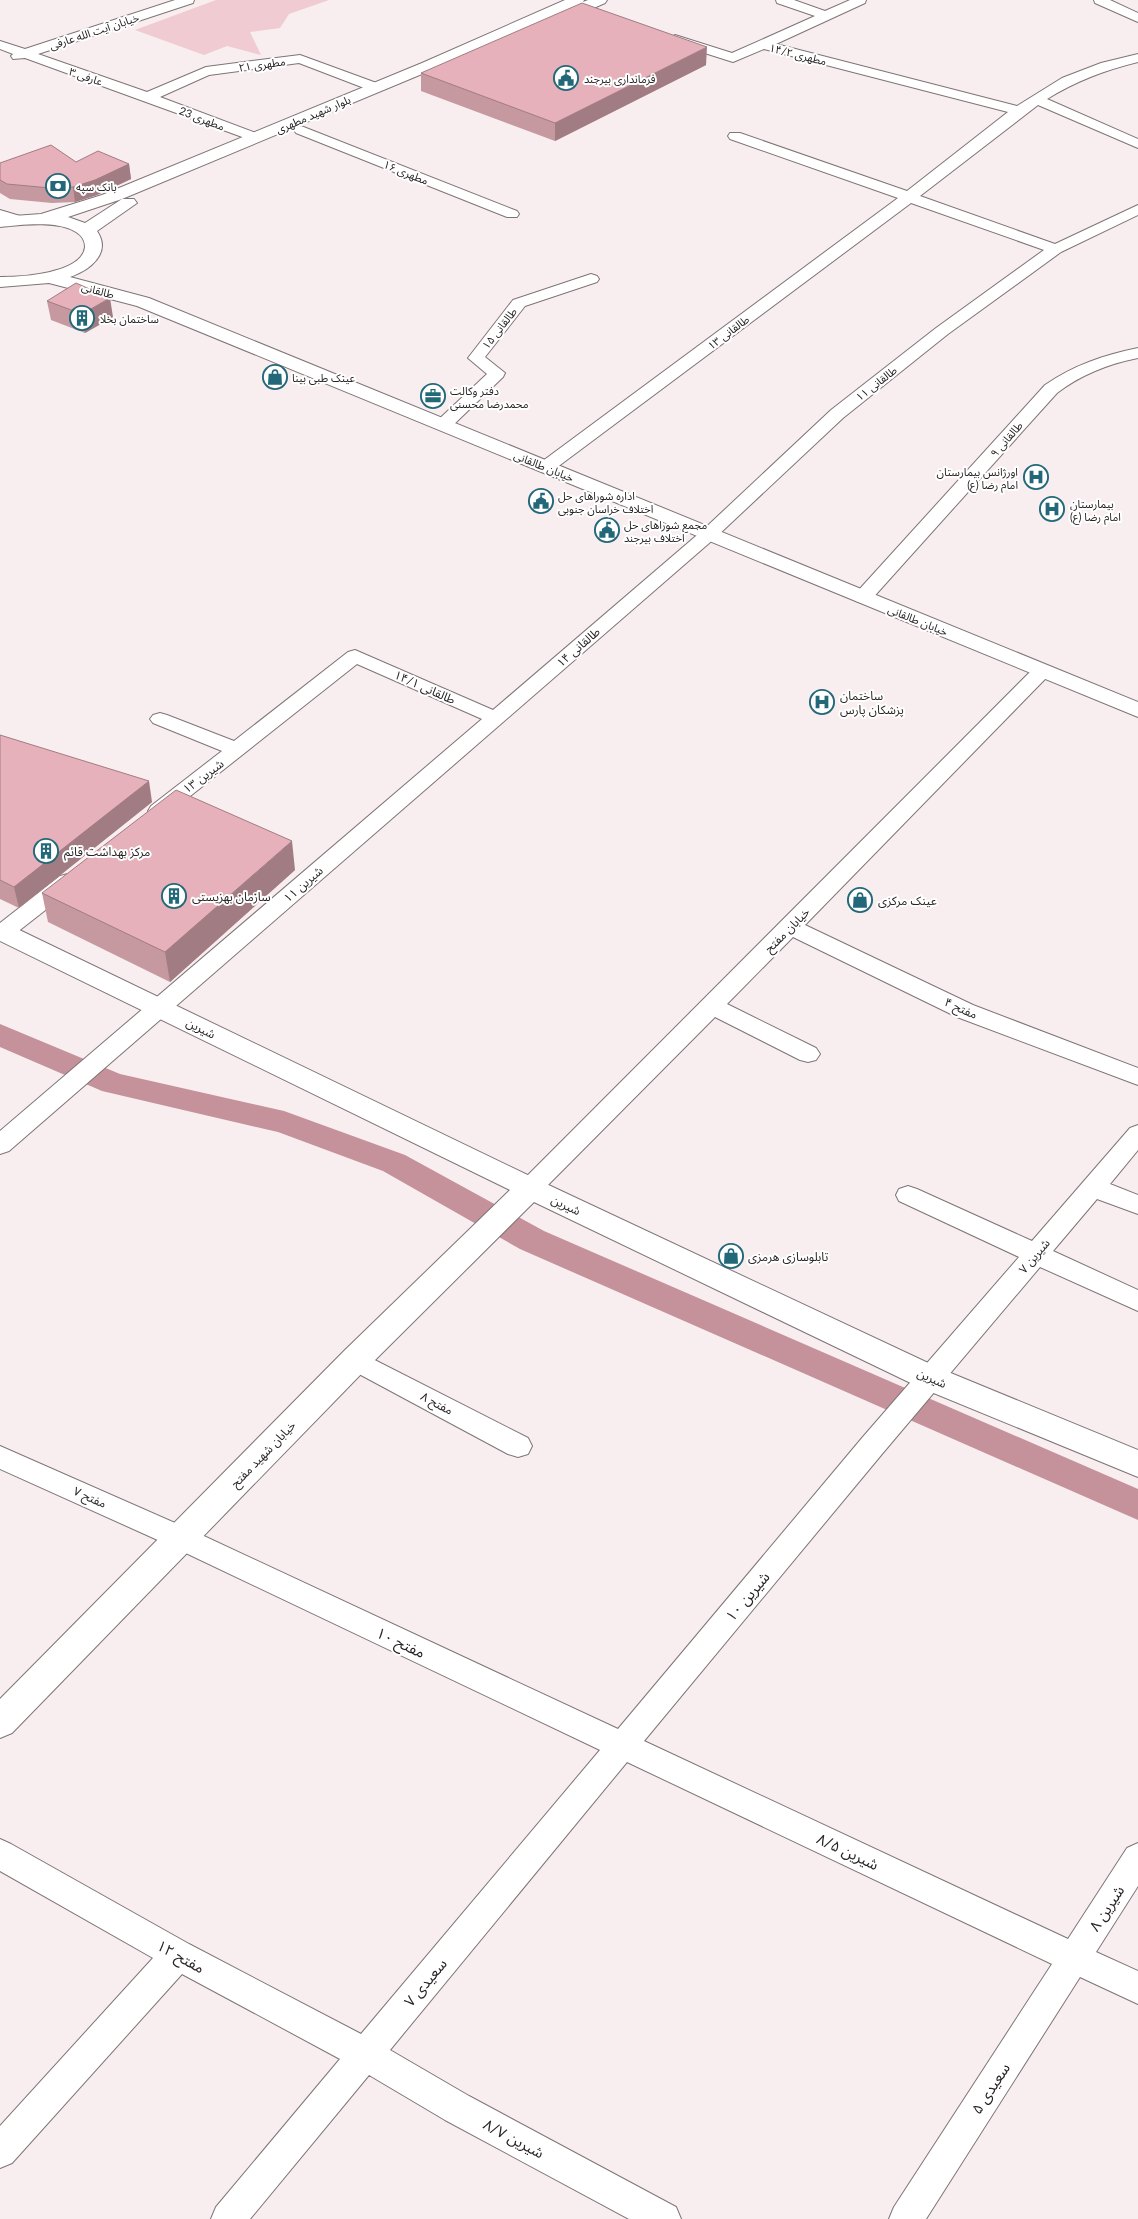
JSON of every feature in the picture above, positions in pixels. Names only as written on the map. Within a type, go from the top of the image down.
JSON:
[{"type":"main road","name":"بلوار شهید مطهری","points":[[85,231],[122,206],[301,130],[579,4]]},
{"type":"main road","name":"بلوار شهید مطهری","points":[[44,219],[108,199],[579,4],[599,7]]},
{"type":"main road","points":[[5,219],[44,219],[74,225],[85,231],[91,238],[94,246],[92,254],[85,262],[71,271],[53,278],[5,284]]},
{"type":"main road","points":[[85,262],[143,302]]},
{"type":"main road","name":"طالقانی","points":[[53,278],[143,302]]},
{"type":"main road","name":"خیابان طالقانی","points":[[143,302],[1138,710]]},
{"type":"main road","name":"شیرین","points":[[1,931],[530,1188],[930,1378],[1138,1464]]},
{"type":"main road","name":"خیابان شهید مفتح","points":[[0,1722],[355,1360],[530,1188]]},
{"type":"street","points":[[782,0],[826,16]]},
{"type":"street","points":[[763,45],[860,0]]},
{"type":"street","points":[[1100,0],[1138,18]]},
{"type":"street","name":"خیابان آیت الله عارفی","points":[[8,60],[182,1]]},
{"type":"street","name":"مطهری ۱۴/۲","points":[[662,34],[734,58],[763,45],[1019,111]]},
{"type":"street","name":"عارفی ۳","points":[[0,45],[23,55],[148,97]]},
{"type":"street","name":"طالقانی ۱۳","points":[[546,467],[909,197],[1019,111],[1067,80],[1106,66],[1138,58]]},
{"type":"street","name":"مطهری ۲۱","points":[[148,97],[206,71],[300,59],[376,88]]},
{"type":"street","name":"مطهری 23","points":[[148,97],[256,138]]},
{"type":"street","points":[[1037,100],[1138,144]]},
{"type":"street","name":"مطهری ۱۶","points":[[301,130],[512,214]]},
{"type":"street","points":[[735,136],[1056,249]]},
{"type":"street","name":"طالقانی ۱۱","points":[[710,534],[842,410],[942,331],[1056,249],[1138,208]]},
{"type":"street","name":"طالقانی ۱۵","points":[[443,425],[497,373],[476,358],[519,303],[591,279]]},
{"type":"street","name":"طالقانی ۹","points":[[863,597],[1051,389],[1070,374],[1101,362],[1134,354]]},
{"type":"street","name":"طالقانی ۱۴","points":[[446,760],[710,534]]},
{"type":"street","name":"طالقانی ۱۴/۱","points":[[355,656],[495,718]]},
{"type":"street","name":"شیرین ۱۳","points":[[141,825],[355,656]]},
{"type":"street","name":"خیابان مفتح","points":[[530,1188],[1042,671]]},
{"type":"street","points":[[160,719],[238,750]]},
{"type":"street","name":"شیرین ۱۱","points":[[0,1145],[446,760]]},
{"type":"street","points":[[1,931],[87,866]]},
{"type":"street","name":"مفتح ۴","points":[[790,927],[965,1011],[1138,1078]]},
{"type":"street","points":[[712,1006],[808,1054]]},
{"type":"street","name":"شیرین ۷","points":[[872,1446],[1138,1134]]},
{"type":"street","points":[[1093,1187],[1138,1205]]},
{"type":"street","points":[[908,1195],[1138,1301]]},
{"type":"street","name":"مفتح ۸","points":[[355,1360],[518,1446]]},
{"type":"street","name":"شیرین ۱۰","points":[[622,1746],[872,1446]]},
{"type":"street","name":"مفتح ۷","points":[[0,1457],[181,1538]]},
{"type":"street","name":"مفتح ۱۰","points":[[181,1538],[622,1746]]},
{"type":"street","name":"شیرین ۸/۵","points":[[622,1746],[1138,1988]]},
{"type":"street","name":"سعیدی ۷","points":[[228,2219],[622,1746]]},
{"type":"street","name":"مفتح ۱۲","points":[[0,1854],[178,1955],[365,2054]]},
{"type":"street","name":"شیرین ۸","points":[[1074,1957],[1138,1858]]},
{"type":"street","points":[[0,2151],[178,1955]]},
{"type":"street","name":"سعیدی ۵","points":[[906,2219],[1074,1957]]},
{"type":"street","name":"شیرین ۸/۷","points":[[365,2054],[457,2108],[664,2219]]},
{"type":"shaded area","points":[[216,0],[329,0],[289,14],[280,28],[250,32],[261,55],[227,46],[204,55],[135,30]]},
{"type":"building","name":"فرمانداری بیرجند","points":[[582,3],[707,47],[555,123],[421,73]]},
{"type":"building","points":[[51,145],[76,162],[98,151],[129,164],[95,180],[73,187],[50,188],[7,184],[0,180],[0,163]]},
{"type":"building","points":[[76,283],[110,298],[82,314],[47,301]]},
{"type":"building","name":"مرکز بهداشت قائم","points":[[0,735],[149,781],[14,887],[0,880]]},
{"type":"building","name":"سازمان بهزیستی","points":[[176,790],[292,841],[165,952],[42,893]]},
{"type":"waterway","points":[[0,1035],[113,1083],[284,1122],[394,1163],[532,1240],[1138,1505]]},
{"type":"place","name":"فرمانداری بیرجند","points":[[566,78]]},
{"type":"place","name":"بانک سپه","points":[[58,186]]},
{"type":"place","name":"ساختمان بخلا","points":[[82,318]]},
{"type":"place","name":"عینک طبی بینا","points":[[275,377]]},
{"type":"place","name":"دفتر وکالت محمدرضا محسنی","points":[[433,396]]},
{"type":"place","name":"اورژانس بیمارستان امام رضا (ع)","points":[[1036,477]]},
{"type":"place","name":"اداره شوراهای حل اختلاف خراسان جنوبی","points":[[541,501]]},
{"type":"place","name":"بیمارستان امام رضا (ع)","points":[[1052,509]]},
{"type":"place","name":"مجمع شوراهای حل اختلاف بیرجند","points":[[607,530]]},
{"type":"place","name":"ساختمان پزشکان پارس","points":[[822,702]]},
{"type":"place","name":"مرکز بهداشت قائم","points":[[46,851]]},
{"type":"place","name":"سازمان بهزیستی","points":[[174,896]]},
{"type":"place","name":"عینک مرکزی","points":[[860,900]]},
{"type":"place","name":"تابلوسازی هرمزی","points":[[731,1256]]}]
